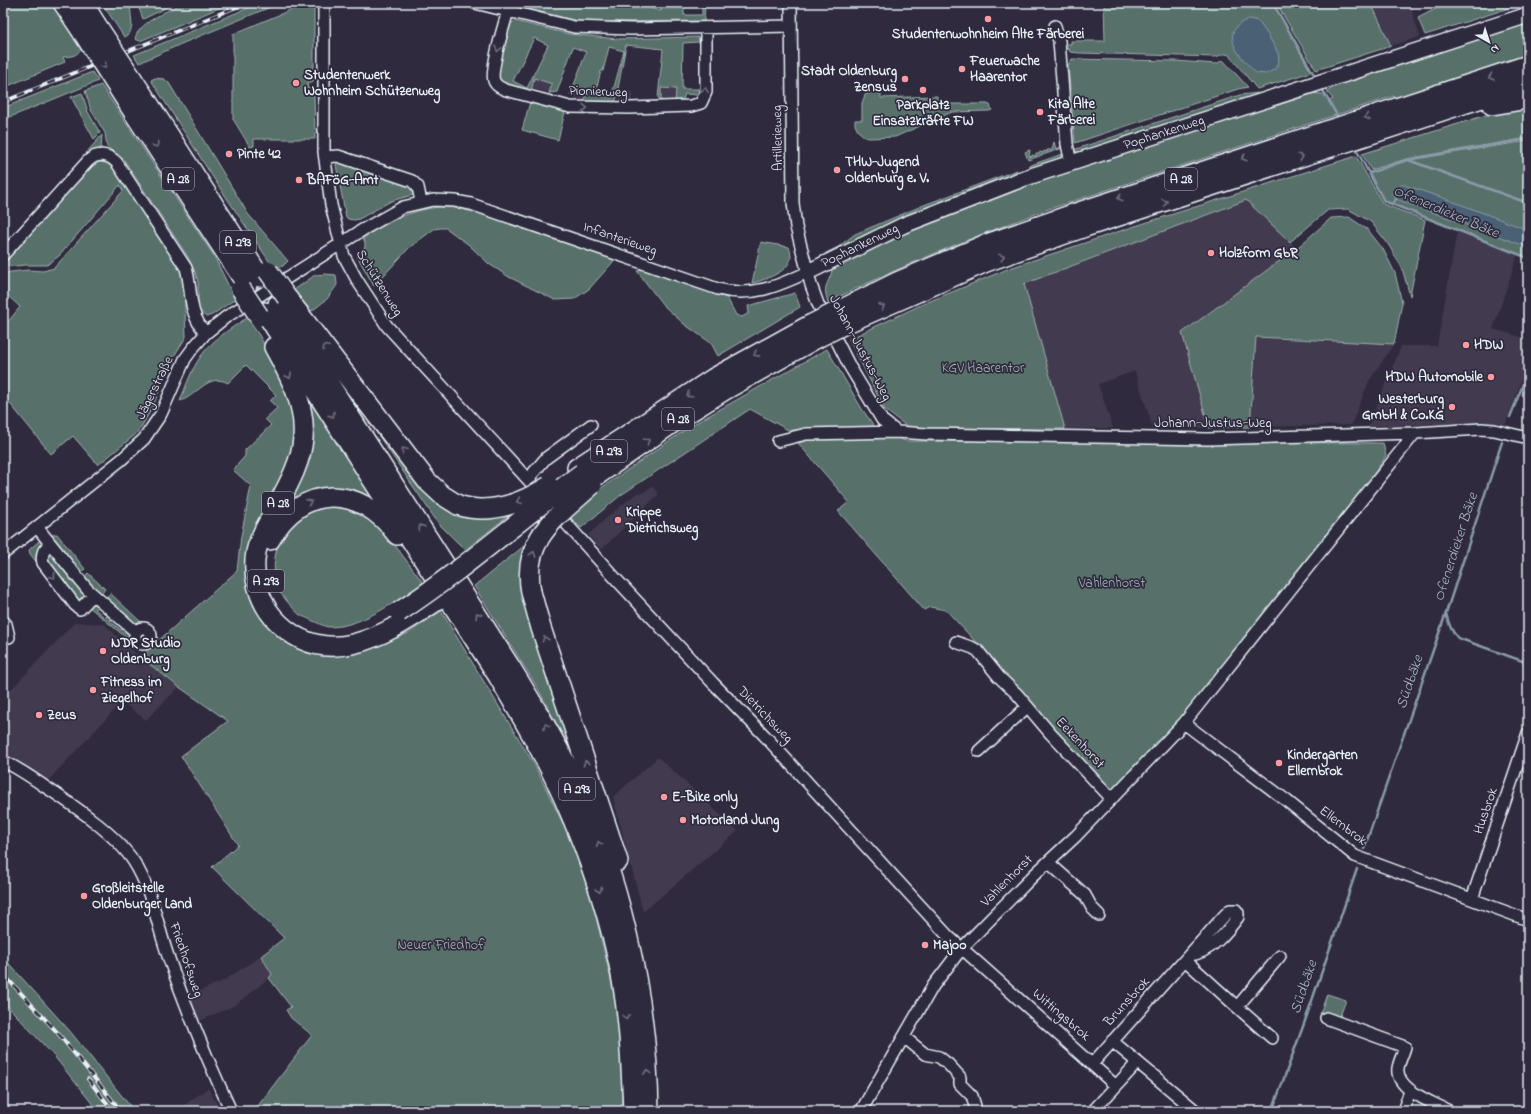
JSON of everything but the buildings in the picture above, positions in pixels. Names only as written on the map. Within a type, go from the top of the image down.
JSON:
[{"type":"highway","name":"A 28","points":[[63,3],[90,29],[272,308],[427,481],[442,495],[458,505],[479,510],[508,505],[585,477],[615,463],[677,420],[814,332]]},
{"type":"highway","name":"A 28","points":[[83,3],[90,29]]},
{"type":"highway","name":"A 28","points":[[637,430],[714,378],[843,317],[898,282],[984,245],[1076,213],[1528,65]]},
{"type":"highway","name":"A 28","points":[[843,317],[986,262],[1085,227],[1528,83]]},
{"type":"highway","points":[[1441,112],[1481,108],[1528,99]]},
{"type":"highway","name":"A 28","points":[[140,107],[215,207],[234,221],[251,278],[272,308],[301,408],[304,425],[300,457],[263,532],[256,550],[254,564],[256,576],[262,599],[268,611],[287,630],[299,638],[314,644],[327,646],[356,644],[374,638],[402,617]]},
{"type":"highway","name":"A 293","points":[[272,308],[434,577],[498,676],[532,734],[554,776],[585,849],[603,902],[618,961],[627,1019],[633,1111]]},
{"type":"highway","name":"A 293","points":[[272,308],[512,668],[545,723],[569,769],[586,808],[606,863],[629,939],[641,1004],[649,1111]]},
{"type":"highway","name":"A 293","points":[[434,577],[417,564],[384,520],[373,510],[360,502],[343,498],[326,497],[309,501],[296,508],[276,529],[269,542],[266,555],[266,581],[274,601],[281,611],[299,627],[322,636],[336,637],[370,629],[402,617],[543,501],[585,477],[637,430]]},
{"type":"highway","name":"A 28","points":[[585,477],[539,538],[532,555],[530,572],[531,592],[541,628],[611,837],[627,891],[643,967],[641,1004]]},
{"type":"street","name":"Schützenweg","points":[[324,3],[325,157],[331,205],[344,256],[357,280],[387,326],[528,478],[548,502]]},
{"type":"street","points":[[475,3],[574,27],[706,28],[792,26]]},
{"type":"street","name":"Artillerieweg","points":[[791,3],[794,212],[808,272]]},
{"type":"street","name":"Pionierweg","points":[[508,11],[493,70],[494,82],[497,86],[506,90],[570,107],[630,108],[691,106],[701,103],[706,92],[706,28]]},
{"type":"street","name":"Pophankenweg","points":[[808,272],[904,225],[987,192],[1306,86],[1528,15]]},
{"type":"street","points":[[1055,26],[1059,41],[1067,144],[1071,163]]},
{"type":"street","points":[[3,254],[88,161],[94,156],[102,154],[110,157],[118,163],[180,257],[190,280],[193,314],[199,326],[206,333]]},
{"type":"street","points":[[325,157],[338,156],[412,181],[418,187],[421,202]]},
{"type":"street","name":"Infanterieweg","points":[[341,245],[393,212],[421,202],[444,200],[471,204],[726,291],[746,293],[765,290],[808,272]]},
{"type":"street","name":"Jägerstraße","points":[[3,554],[144,440],[161,414],[185,359],[206,333],[226,318],[341,245]]},
{"type":"street","name":"Johann-Justus-Weg","points":[[808,272],[818,304],[850,367],[882,420],[897,432]]},
{"type":"street","points":[[528,478],[546,458],[591,425]]},
{"type":"street","name":"Johann-Justus-Weg","points":[[778,441],[806,434],[897,432],[927,434],[1208,439],[1416,433],[1488,429],[1528,438]]},
{"type":"street","name":"Vahlenhorst","points":[[861,1111],[933,986],[962,948],[1076,836],[1184,723],[1416,433]]},
{"type":"street","name":"Dietrichsweg","points":[[548,502],[616,579],[717,688],[764,735],[948,936],[962,948]]},
{"type":"street","points":[[37,527],[82,584],[136,632]]},
{"type":"street","points":[[50,544],[43,552],[41,557],[43,563],[75,605],[78,608],[82,608],[93,595]]},
{"type":"street","points":[[3,621],[6,624],[9,637]]},
{"type":"street","name":"Eekenhorst","points":[[956,642],[978,651],[999,677],[1018,694],[1027,707],[1112,799]]},
{"type":"street","points":[[979,751],[1027,707]]},
{"type":"street","name":"Ellernbrok","points":[[1184,723],[1287,801],[1355,856],[1528,920]]},
{"type":"street","name":"Husbrok","points":[[1472,899],[1528,733]]},
{"type":"street","name":"Friedhofsweg","points":[[3,761],[30,776],[80,811],[117,842],[134,862],[144,881],[165,946],[193,1024],[231,1111]]},
{"type":"street","points":[[1048,862],[1084,895],[1092,908],[1099,915]]},
{"type":"street","name":"Wittingsbrok","points":[[962,948],[1116,1086]]},
{"type":"street","points":[[1237,1007],[1280,956]]},
{"type":"street","name":"Brunsbrok","points":[[1092,1063],[1187,957],[1237,1007],[1272,1038]]},
{"type":"street","points":[[1326,1018],[1405,1047],[1398,1069],[1404,1086],[1410,1091],[1449,1111]]},
{"type":"street","points":[[904,1037],[925,1054],[940,1057],[948,1064],[960,1077],[960,1084],[972,1096],[975,1106]]},
{"type":"street","points":[[1112,1041],[1196,1111]]},
{"type":"street","points":[[1094,1111],[1137,1063]]},
{"type":"street","points":[[1403,1111],[1410,1091]]},
{"type":"shaded area","points":[[1371,3],[1413,3],[1412,12],[1420,37],[1391,46]]},
{"type":"shaded area","points":[[534,78],[552,84],[549,93],[531,88]]},
{"type":"shaded area","points":[[576,88],[587,94],[583,101],[572,96]]},
{"type":"shaded area","points":[[661,88],[676,89],[675,101],[661,101]]},
{"type":"shaded area","points":[[618,89],[633,92],[631,101],[616,98]]},
{"type":"shaded area","points":[[1246,200],[1297,248],[1182,333],[1209,428],[1153,428],[1135,371],[1098,384],[1113,428],[1065,429],[1024,284]]},
{"type":"shaded area","points":[[1457,231],[1518,254],[1493,329],[1528,339],[1528,361],[1505,426],[1493,424],[1432,424],[1368,427],[1401,346],[1437,346]]},
{"type":"shaded area","points":[[1256,337],[1394,344],[1369,381],[1351,425],[1250,427]]},
{"type":"shaded area","name":"Krippe Dietrichsweg","points":[[652,486],[659,494],[601,550],[588,535],[637,493],[643,493]]},
{"type":"shaded area","points":[[75,622],[104,624],[140,657],[179,687],[146,720],[122,702],[43,786],[3,761],[3,698]]},
{"type":"shaded area","points":[[658,757],[738,831],[643,912],[613,797]]},
{"type":"shaded area","points":[[261,956],[272,974],[269,978],[235,1005],[193,1024],[183,998],[223,981]]},
{"type":"shaded area","points":[[208,1088],[220,1109],[216,1111],[176,1111]]},
{"type":"green space","points":[[3,3],[51,3],[81,49],[75,55],[63,57],[65,62],[3,88]]},
{"type":"green space","points":[[102,3],[130,3],[132,26],[129,35],[124,37]]},
{"type":"green space","points":[[137,3],[172,3],[162,10],[143,19]]},
{"type":"green space","points":[[179,3],[231,3],[140,41],[135,39],[141,28],[146,23]]},
{"type":"green space","points":[[260,3],[280,3],[139,63],[134,55]]},
{"type":"green space","points":[[307,3],[314,3],[314,80],[311,83],[307,83],[308,89],[311,89],[314,94],[315,139],[254,139],[254,146],[250,147],[233,119],[233,34]]},
{"type":"green space","points":[[505,3],[632,3],[661,11],[664,3],[684,3],[684,15],[702,15],[702,3],[705,3],[704,21],[581,22]]},
{"type":"green space","points":[[1104,3],[1273,3],[1311,72],[1257,89],[1227,54],[1215,57],[1079,53],[1070,52],[1069,49],[1064,49],[1064,44],[1071,44],[1071,41],[1105,41]]},
{"type":"green space","points":[[1276,3],[1371,3],[1391,46],[1316,70]]},
{"type":"green space","points":[[1447,3],[1525,3],[1425,35],[1418,18]]},
{"type":"green space","points":[[1528,20],[1528,56],[1395,98],[1394,96],[1046,210],[936,253],[828,302],[826,296],[826,286],[832,271],[830,268],[905,230],[989,197],[1310,93],[1323,94],[1329,101],[1333,99],[1327,92],[1336,85]]},
{"type":"green space","points":[[515,21],[569,34],[618,39],[698,37],[699,42],[683,43],[682,89],[699,89],[698,95],[685,94],[681,105],[675,105],[676,89],[661,88],[661,101],[658,98],[663,49],[626,45],[615,105],[583,105],[587,94],[576,88],[570,96],[586,52],[573,47],[557,92],[549,93],[552,84],[534,78],[531,92],[516,89],[502,83],[497,75],[509,24]],"holes":[[[534,38],[548,45],[527,88],[513,81]],[[609,47],[624,51],[611,98],[595,94]]]},
{"type":"green space","points":[[1072,59],[1176,61],[1216,64],[1223,60],[1248,87],[1075,143],[1068,65]]},
{"type":"green space","points":[[92,72],[98,81],[3,120],[3,108]]},
{"type":"green space","points":[[155,78],[164,79],[169,83],[248,214],[288,261],[283,266],[279,267],[271,264],[214,179],[151,80]]},
{"type":"green space","points":[[101,85],[214,256],[235,299],[212,315],[206,317],[198,308],[198,282],[188,257],[124,160],[107,147],[105,133],[91,110],[85,91]]},
{"type":"green space","points":[[881,91],[881,98],[937,96],[937,104],[987,104],[990,105],[992,110],[952,112],[895,137],[865,137],[858,131],[855,125],[855,120],[862,120],[862,103],[865,95],[872,92]]},
{"type":"green space","points":[[82,93],[88,112],[100,133],[94,139],[71,97]]},
{"type":"green space","points":[[1258,93],[1259,97],[1080,153],[1073,150],[1240,95]]},
{"type":"green space","points":[[530,102],[565,112],[558,140],[522,130]]},
{"type":"green space","points":[[1528,107],[1528,138],[1406,159],[1371,170],[1362,154],[1496,112]]},
{"type":"green space","points":[[102,135],[101,150],[88,155],[86,153]]},
{"type":"green space","points":[[1063,140],[1063,148],[1028,160],[1025,152],[1030,150],[1029,156],[1036,156],[1036,154],[1039,154],[1040,152],[1043,153],[1044,151],[1047,152],[1047,150],[1052,150],[1054,142],[1056,149],[1061,147],[1060,141]]},
{"type":"green space","points":[[1528,141],[1528,258],[1384,201],[1369,173],[1407,160]]},
{"type":"green space","points":[[1063,154],[1061,159],[1033,169],[1028,166]]},
{"type":"green space","name":"KGV Haarentor","points":[[1356,156],[1383,204],[1425,220],[1410,296],[1402,268],[1388,244],[1371,222],[1348,209],[1328,210],[1290,242],[1246,200],[1024,284],[1065,429],[909,428],[885,410],[849,339],[923,304],[1010,268],[1129,228]]},
{"type":"green space","points":[[339,161],[411,185],[416,194],[391,201],[359,219],[348,219],[346,217],[336,165]]},
{"type":"green space","points":[[99,162],[106,163],[112,167],[180,270],[184,282],[186,337],[171,361],[153,406],[143,424],[136,434],[98,465],[73,436],[51,454],[3,395],[3,328],[20,307],[3,291],[3,273],[28,270],[43,271],[54,268],[123,191],[120,185],[59,256],[47,265],[3,267],[3,263],[78,181]]},
{"type":"green space","points":[[1017,170],[1017,174],[849,244],[824,256],[826,253],[838,247],[855,234],[924,205]]},
{"type":"green space","points":[[439,207],[451,207],[478,213],[613,259],[613,262],[589,289],[574,299],[555,300],[509,277],[489,264],[469,245],[446,228],[440,228],[434,229],[409,248],[374,286],[357,256],[365,247],[363,238],[399,218],[418,211]]},
{"type":"green space","points":[[1349,217],[1368,230],[1383,249],[1395,273],[1402,303],[1394,344],[1256,337],[1250,427],[1209,428],[1182,333],[1297,248],[1331,218]]},
{"type":"green space","points":[[761,242],[789,247],[791,259],[783,270],[752,283]]},
{"type":"green space","points":[[641,269],[727,298],[736,315],[742,317],[749,313],[748,306],[795,293],[800,307],[718,356],[711,343],[684,324],[663,305],[637,271]]},
{"type":"green space","points":[[315,275],[336,275],[337,285],[327,299],[312,311],[295,294],[294,290]]},
{"type":"green space","name":"Neuer Friedhof","points":[[247,318],[259,335],[283,379],[295,418],[294,453],[264,511],[257,607],[337,654],[363,652],[390,641],[410,632],[441,611],[534,764],[571,840],[593,905],[617,1005],[622,1063],[622,1111],[254,1111],[312,1035],[291,1018],[286,1010],[291,1007],[269,978],[272,974],[261,956],[284,938],[212,867],[238,845],[181,756],[228,721],[179,687],[140,657],[237,571],[241,536],[251,486],[233,470],[245,456],[245,450],[271,425],[265,419],[277,408],[270,401],[276,395],[246,365],[228,383],[221,380],[208,383],[186,399],[180,401],[194,367],[205,350],[222,335]]},
{"type":"green space","points":[[317,345],[421,482],[504,512],[508,516],[465,550],[438,523]]},
{"type":"green space","points":[[827,349],[862,409],[877,430],[788,430],[750,409],[621,495],[581,528],[570,517],[600,489],[692,425]]},
{"type":"green space","points":[[306,395],[377,505],[359,496],[282,514]]},
{"type":"green space","name":"Vahlenhorst","points":[[889,435],[906,441],[1383,443],[1386,456],[1369,481],[1181,724],[1111,794],[1076,757],[984,651],[946,610],[930,607],[924,610],[838,511],[849,502],[798,443],[820,437]]},
{"type":"green space","points":[[338,506],[359,511],[379,524],[424,584],[378,612],[365,618],[353,623],[328,627],[300,615],[288,603],[278,589],[274,565],[279,542],[292,522],[313,509]]},
{"type":"green space","points":[[57,534],[85,569],[81,572],[55,539],[50,537]]},
{"type":"green space","points":[[40,540],[43,547],[38,564],[30,554],[29,550]]},
{"type":"green space","points":[[529,542],[521,559],[520,571],[535,637],[584,775],[537,687],[474,586]]},
{"type":"green space","points":[[49,549],[83,592],[85,600],[78,606],[44,557]]},
{"type":"green space","points":[[88,573],[105,589],[101,594],[84,577]]},
{"type":"green space","points":[[110,593],[143,624],[136,625],[105,598]]},
{"type":"green space","points":[[95,600],[99,604],[95,609],[105,618],[110,613],[114,616],[110,621],[121,630],[125,626],[130,632],[129,640],[88,606]]},
{"type":"green space","points":[[3,957],[69,1030],[134,1111],[98,1111],[54,1056],[3,1001]]},
{"type":"green space","points":[[1327,994],[1346,1000],[1339,1019],[1320,1014]]},
{"type":"water","points":[[1249,19],[1258,21],[1278,53],[1279,61],[1275,69],[1266,74],[1256,73],[1244,60],[1234,45],[1232,38],[1234,31],[1239,24]]},
{"type":"water","points":[[1401,184],[1446,199],[1528,230],[1528,247],[1396,199],[1392,193]]},
{"type":"waterway","name":"Ofenerdieker Bäke","points":[[1273,3],[1316,78]]},
{"type":"waterway","name":"Ofenerdieker Bäke","points":[[1321,87],[1339,119]]},
{"type":"waterway","points":[[1369,173],[1407,160],[1528,139]]},
{"type":"waterway","name":"Ofenerdieker Bäke","points":[[1357,151],[1384,201],[1528,258]]},
{"type":"waterway","points":[[1408,160],[1528,203]]},
{"type":"waterway","name":"Ofenerdieker Bäke","points":[[1392,204],[1396,199]]},
{"type":"waterway","name":"Ofenerdieker Bäke","points":[[1510,417],[1528,372]]},
{"type":"waterway","name":"Südbäke","points":[[1364,849],[1446,613],[1502,442]]},
{"type":"waterway","points":[[1446,613],[1450,627],[1458,638],[1528,663]]},
{"type":"waterway","name":"Südbäke","points":[[1272,1111],[1305,1021],[1357,869]]},
{"type":"railway","points":[[3,102],[246,3]]},
{"type":"railway","points":[[3,974],[57,1032],[121,1111]]},
{"type":"railway","points":[[88,1079],[113,1111]]},
{"type":"place","name":"Studentenwohnheim Alte Färberei","points":[[988,19]]},
{"type":"place","name":"Feuerwache Haarentor","points":[[962,69]]},
{"type":"place","name":"Stadt Oldenburg Zensus","points":[[905,79]]},
{"type":"place","name":"Studentenwerk Wohnheim Schützenweg","points":[[296,83]]},
{"type":"place","name":"Parkplatz Einsatzkräfte FW","points":[[923,90]]},
{"type":"place","name":"Kita Alte Färberei","points":[[1040,112]]},
{"type":"place","name":"Pinte 42","points":[[229,154]]},
{"type":"place","name":"THW-Jugend Oldenburg e. V.","points":[[837,170]]},
{"type":"place","name":"BAFöG-Amt","points":[[299,180]]},
{"type":"place","name":"Holzform GbR","points":[[1211,253]]},
{"type":"place","name":"HDW","points":[[1466,345]]},
{"type":"place","name":"HDW Automobile","points":[[1491,377]]},
{"type":"place","name":"Westerburg GmbH & Co.KG","points":[[1452,407]]},
{"type":"place","name":"Krippe Dietrichsweg","points":[[618,520]]},
{"type":"place","name":"NDR Studio Oldenburg","points":[[103,651]]},
{"type":"place","name":"Fitness im Ziegelhof","points":[[93,690]]},
{"type":"place","name":"Zeus","points":[[39,715]]},
{"type":"place","name":"Kindergarten Ellernbrok","points":[[1279,763]]},
{"type":"place","name":"E-Bike only","points":[[664,797]]},
{"type":"place","name":"Motorland Jung","points":[[683,820]]},
{"type":"place","name":"Großleitstelle Oldenburger Land","points":[[84,896]]},
{"type":"place","name":"Majoo","points":[[925,945]]}]
